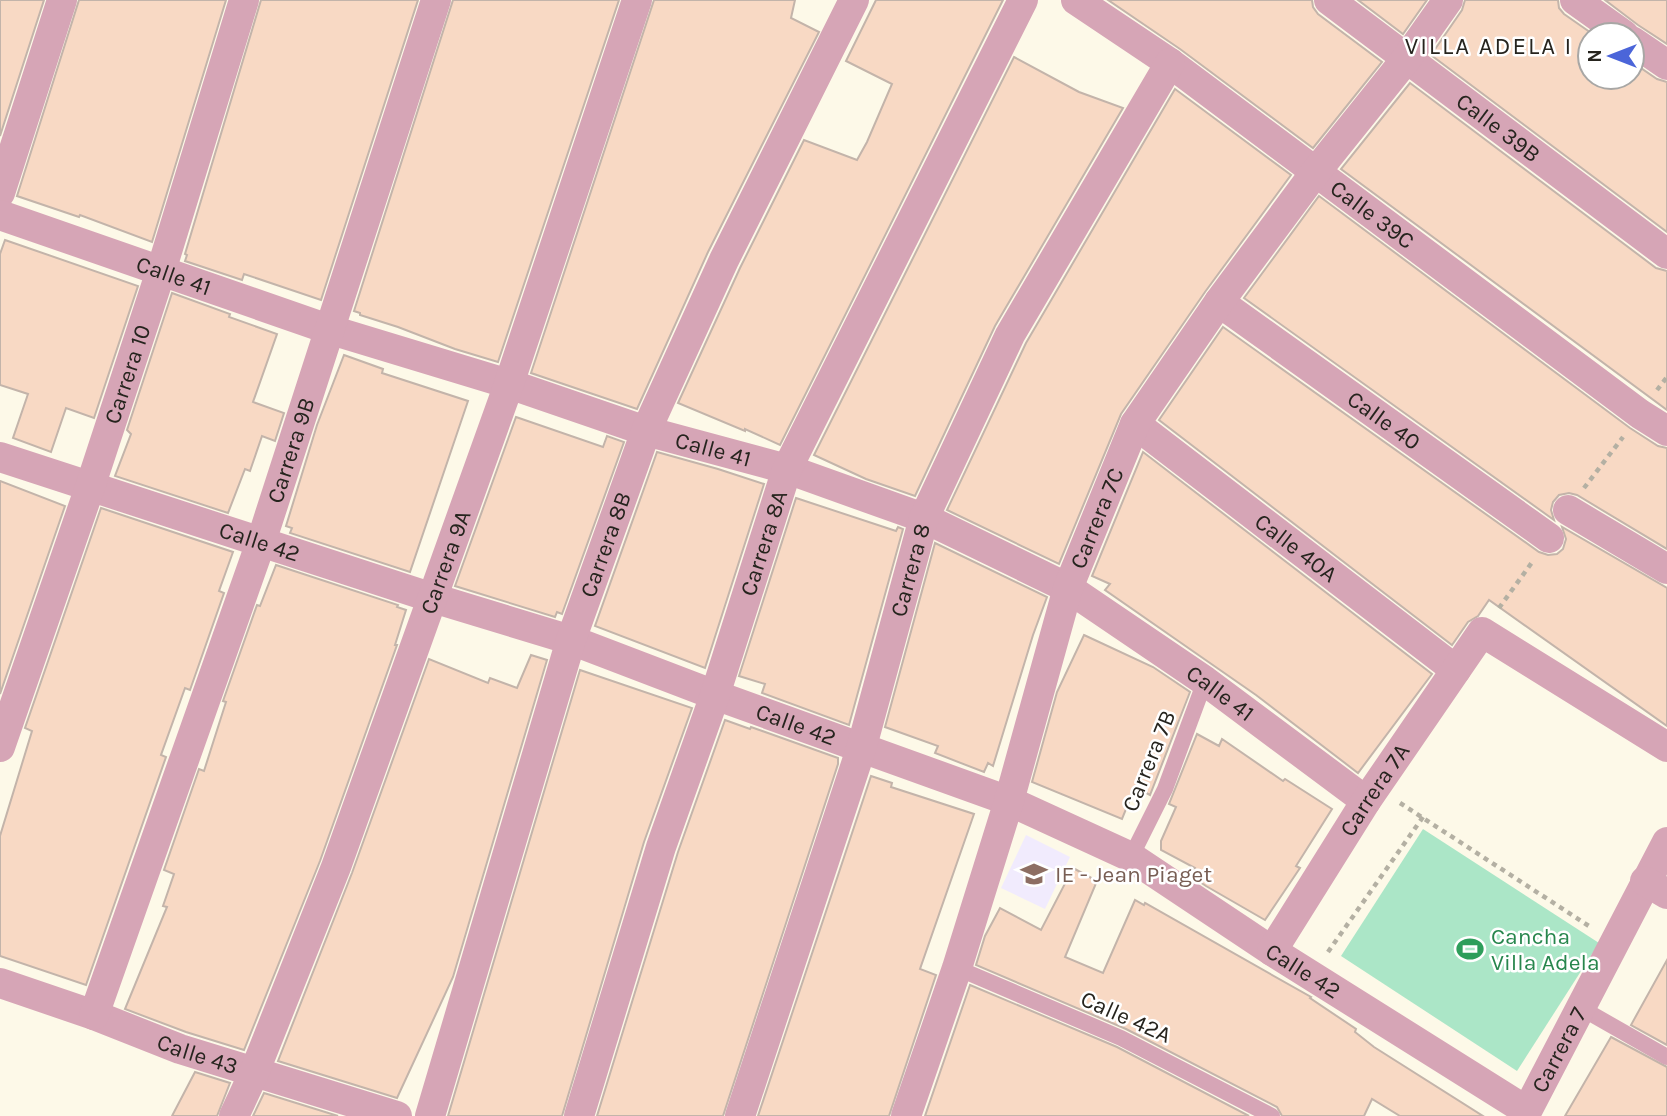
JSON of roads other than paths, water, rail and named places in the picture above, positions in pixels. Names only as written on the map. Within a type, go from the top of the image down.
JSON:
[{"type":"street","points":[[0,193],[62,0]]},
{"type":"street","name":"Carrera 10","points":[[0,747],[161,271],[244,0]]},
{"type":"street","name":"Carrera 9B","points":[[94,1015],[261,542],[436,0]]},
{"type":"street","name":"Carrera 9A","points":[[234,1116],[254,1073],[336,867],[509,384],[637,0]]},
{"type":"street","name":"Carrera 8B","points":[[430,1116],[571,640],[646,431],[724,260],[854,0]]},
{"type":"street","name":"Carrera 8A","points":[[579,1116],[661,847],[715,695],[787,470],[1024,0]]},
{"type":"street","name":"Calle 39C","points":[[1076,0],[1170,64],[1314,174],[1640,414],[1667,431]]},
{"type":"street","name":"Calle 39B","points":[[1329,0],[1667,254]]},
{"type":"street","name":"Carrera 7C","points":[[906,1116],[957,968],[1009,801],[1068,587],[1135,424],[1219,303],[1314,174],[1406,58],[1448,0]]},
{"type":"street","points":[[1575,0],[1604,21]]},
{"type":"street","points":[[1646,51],[1667,65]]},
{"type":"street","name":"Carrera 8","points":[[740,1116],[862,746],[924,518],[1010,335],[1170,64]]},
{"type":"street","name":"Calle 41","points":[[0,215],[331,330],[509,384],[646,431],[787,470],[924,518],[1068,587],[1371,794]]},
{"type":"street","name":"Calle 40","points":[[1219,303],[1549,538]]},
{"type":"street","name":"Calle 40A","points":[[1135,424],[1457,670]]},
{"type":"street","name":"Calle 42","points":[[0,457],[433,598],[571,640],[1009,801],[1131,857],[1272,951],[1530,1114]]},
{"type":"street","points":[[1568,510],[1667,569]]},
{"type":"street","name":"Carrera 7A","points":[[1272,951],[1371,794],[1482,632],[1667,747]]},
{"type":"street","name":"Carrera 7","points":[[1530,1114],[1614,943],[1656,888],[1667,842]]},
{"type":"street","name":"Calle 43","points":[[0,983],[94,1015],[180,1049],[397,1116]]},
{"type":"lane","name":"Carrera 7B","points":[[1131,857],[1165,789],[1205,681]]},
{"type":"lane","name":"Calle 42A","points":[[957,968],[1132,1043],[1272,1116]]},
{"type":"lane","points":[[1581,1007],[1667,1058]]},
{"type":"place","name":"IE - Jean Piaget","points":[[1034,874]]},
{"type":"place","name":"Cancha Villa Adela","points":[[1470,949]]},
{"type":"district","name":"VILLA ADELA I","points":[[1489,46]]}]
